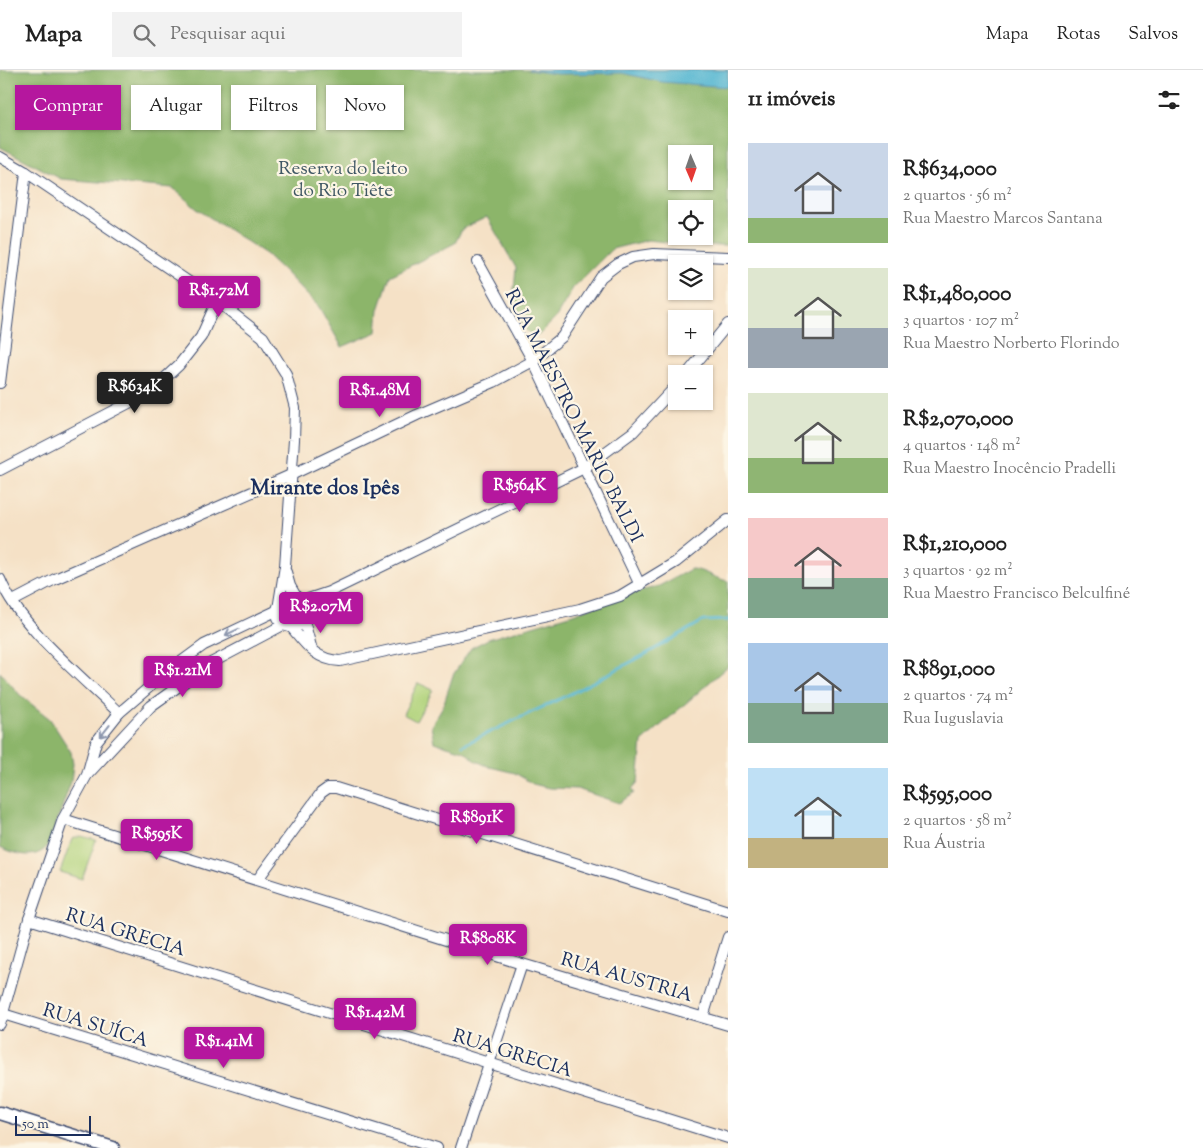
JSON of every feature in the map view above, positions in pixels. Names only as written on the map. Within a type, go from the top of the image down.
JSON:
[{"type":"street","points":[[0,157],[26,172],[217,301],[263,337],[286,374],[295,408],[285,566],[278,607],[287,626],[313,653],[328,660],[349,659],[580,609],[620,596],[640,585],[676,562],[728,520]]},
{"type":"street","points":[[0,383],[26,172]]},
{"type":"street","points":[[12,601],[55,579],[292,474],[417,415],[494,382],[533,362],[562,337],[601,277],[618,264],[634,257],[654,254],[728,257]]},
{"type":"street","name":"RUA MAESTRO MARIO BALDI","points":[[478,262],[533,362],[640,585]]},
{"type":"street","points":[[0,470],[150,392],[179,365],[201,336],[217,301]]},
{"type":"street","points":[[694,365],[728,324]]},
{"type":"street","points":[[0,1024],[29,919],[63,819],[87,775],[96,742],[119,713],[167,672],[204,646],[278,607],[287,598],[300,600],[329,592],[584,468],[633,432],[668,395]]},
{"type":"street","points":[[285,566],[290,586],[300,600],[306,616],[313,653]]},
{"type":"street","points":[[0,579],[12,601],[34,629],[119,713]]},
{"type":"street","points":[[87,775],[151,706],[211,662],[306,616],[329,592]]},
{"type":"street","points":[[258,879],[321,793],[328,788],[336,788],[728,911]]},
{"type":"street","name":"RUA AUSTRIA","points":[[63,819],[258,879],[522,964],[703,1016],[728,1025]]},
{"type":"street","name":"RUA GRECIA","points":[[29,919],[728,1138]]},
{"type":"street","points":[[703,1016],[728,937]]},
{"type":"street","points":[[461,1148],[522,964]]},
{"type":"street","name":"RUA SUÍCA","points":[[4,1014],[437,1148]]},
{"type":"street","points":[[0,1113],[113,1148]]},
{"type":"green space","name":"Reserva do leito do Rio Tiête","points":[[0,70],[728,70],[728,246],[692,245],[713,245],[713,200],[668,200],[668,242],[648,240],[612,249],[573,288],[555,319],[539,335],[532,335],[524,328],[513,298],[516,268],[487,217],[462,229],[455,243],[390,276],[379,310],[377,332],[342,347],[319,307],[282,269],[266,254],[197,209],[173,188],[61,179],[0,147]]},
{"type":"green space","points":[[691,569],[728,581],[728,666],[642,742],[638,782],[632,789],[634,793],[619,803],[577,789],[549,788],[533,784],[515,773],[490,767],[476,761],[464,751],[434,742],[431,726],[443,706],[453,675],[471,648],[488,639],[659,586]]},
{"type":"green space","points":[[0,672],[20,695],[50,719],[71,752],[73,764],[71,782],[49,844],[39,853],[33,855],[20,854],[0,847]]},
{"type":"green space","points":[[418,683],[433,690],[416,721],[403,714]]},
{"type":"green space","points":[[81,836],[96,840],[82,879],[60,872],[72,839]]},
{"type":"water","points":[[529,70],[728,70],[728,87],[662,82],[622,73],[557,74]]},
{"type":"waterway","points":[[463,745],[572,693],[703,621],[728,620]]},
{"type":"district","name":"Mirante dos Ipês","points":[[325,487]]}]
